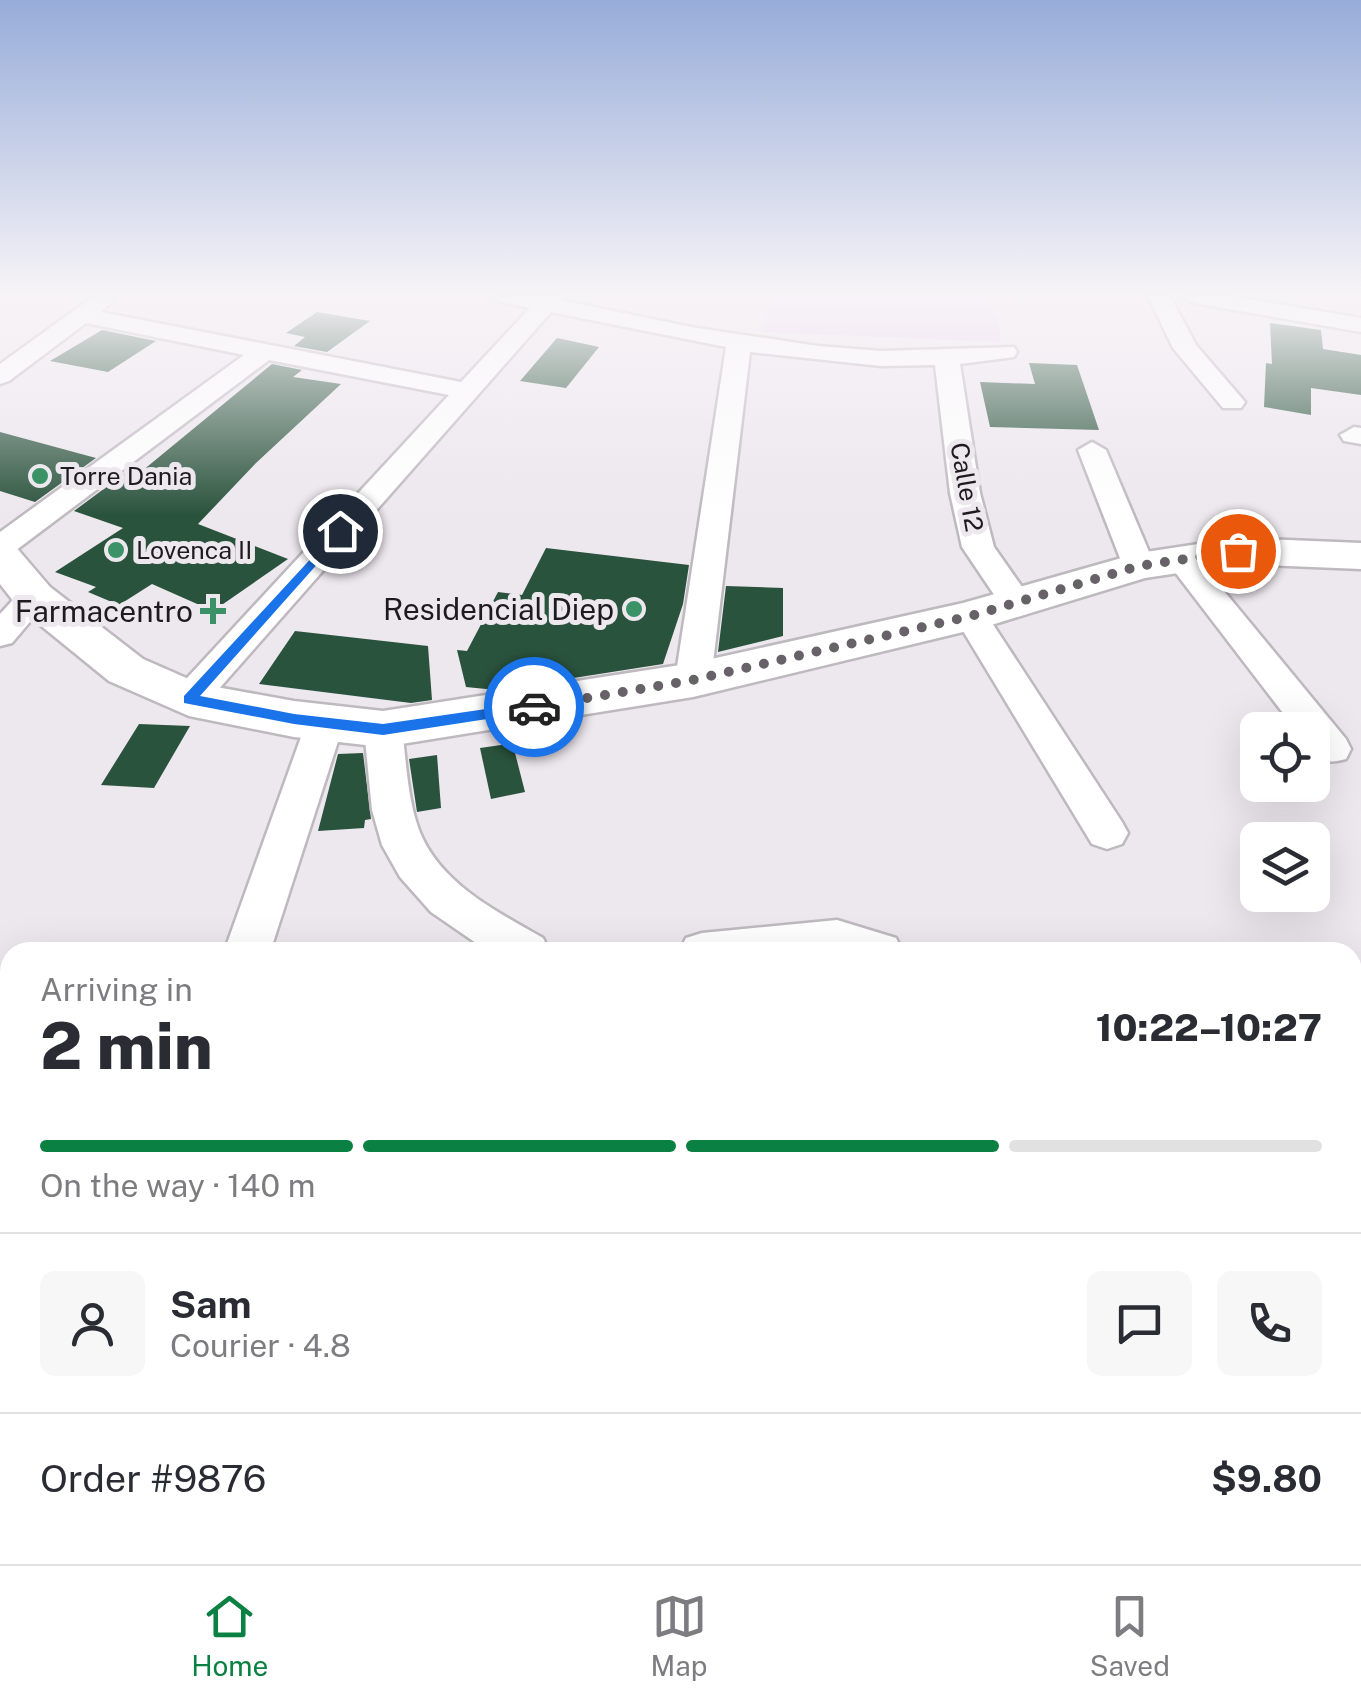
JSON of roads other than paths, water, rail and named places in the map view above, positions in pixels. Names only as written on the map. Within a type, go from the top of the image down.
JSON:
[{"type":"main road","points":[[0,555],[34,597],[126,670],[189,700],[383,729],[693,680],[971,616],[1160,563],[1238,551],[1361,556]]},
{"type":"street","points":[[0,547],[241,369]]},
{"type":"street","points":[[355,369],[465,391]]},
{"type":"street","points":[[189,700],[486,369]]},
{"type":"street","points":[[693,680],[735,369]]},
{"type":"street","name":"Calle 12","points":[[949,369],[965,492],[978,547],[1017,604]]},
{"type":"street","points":[[1204,369],[1232,402]]},
{"type":"street","points":[[1092,450],[1160,563],[1332,749]]},
{"type":"street","points":[[0,635],[34,597]]},
{"type":"street","points":[[971,616],[1107,833]]},
{"type":"street","points":[[250,942],[325,723]]},
{"type":"street","points":[[383,729],[395,823],[419,874],[460,913],[510,942]]},
{"type":"street","points":[[807,942],[848,942]]},
{"type":"place","name":"Torre Dania","points":[[40,476]]},
{"type":"place","name":"Lovenca II","points":[[116,550]]},
{"type":"place","name":"Residencial Diep","points":[[634,609]]},
{"type":"place","name":"Farmacentro","points":[[213,611]]}]
